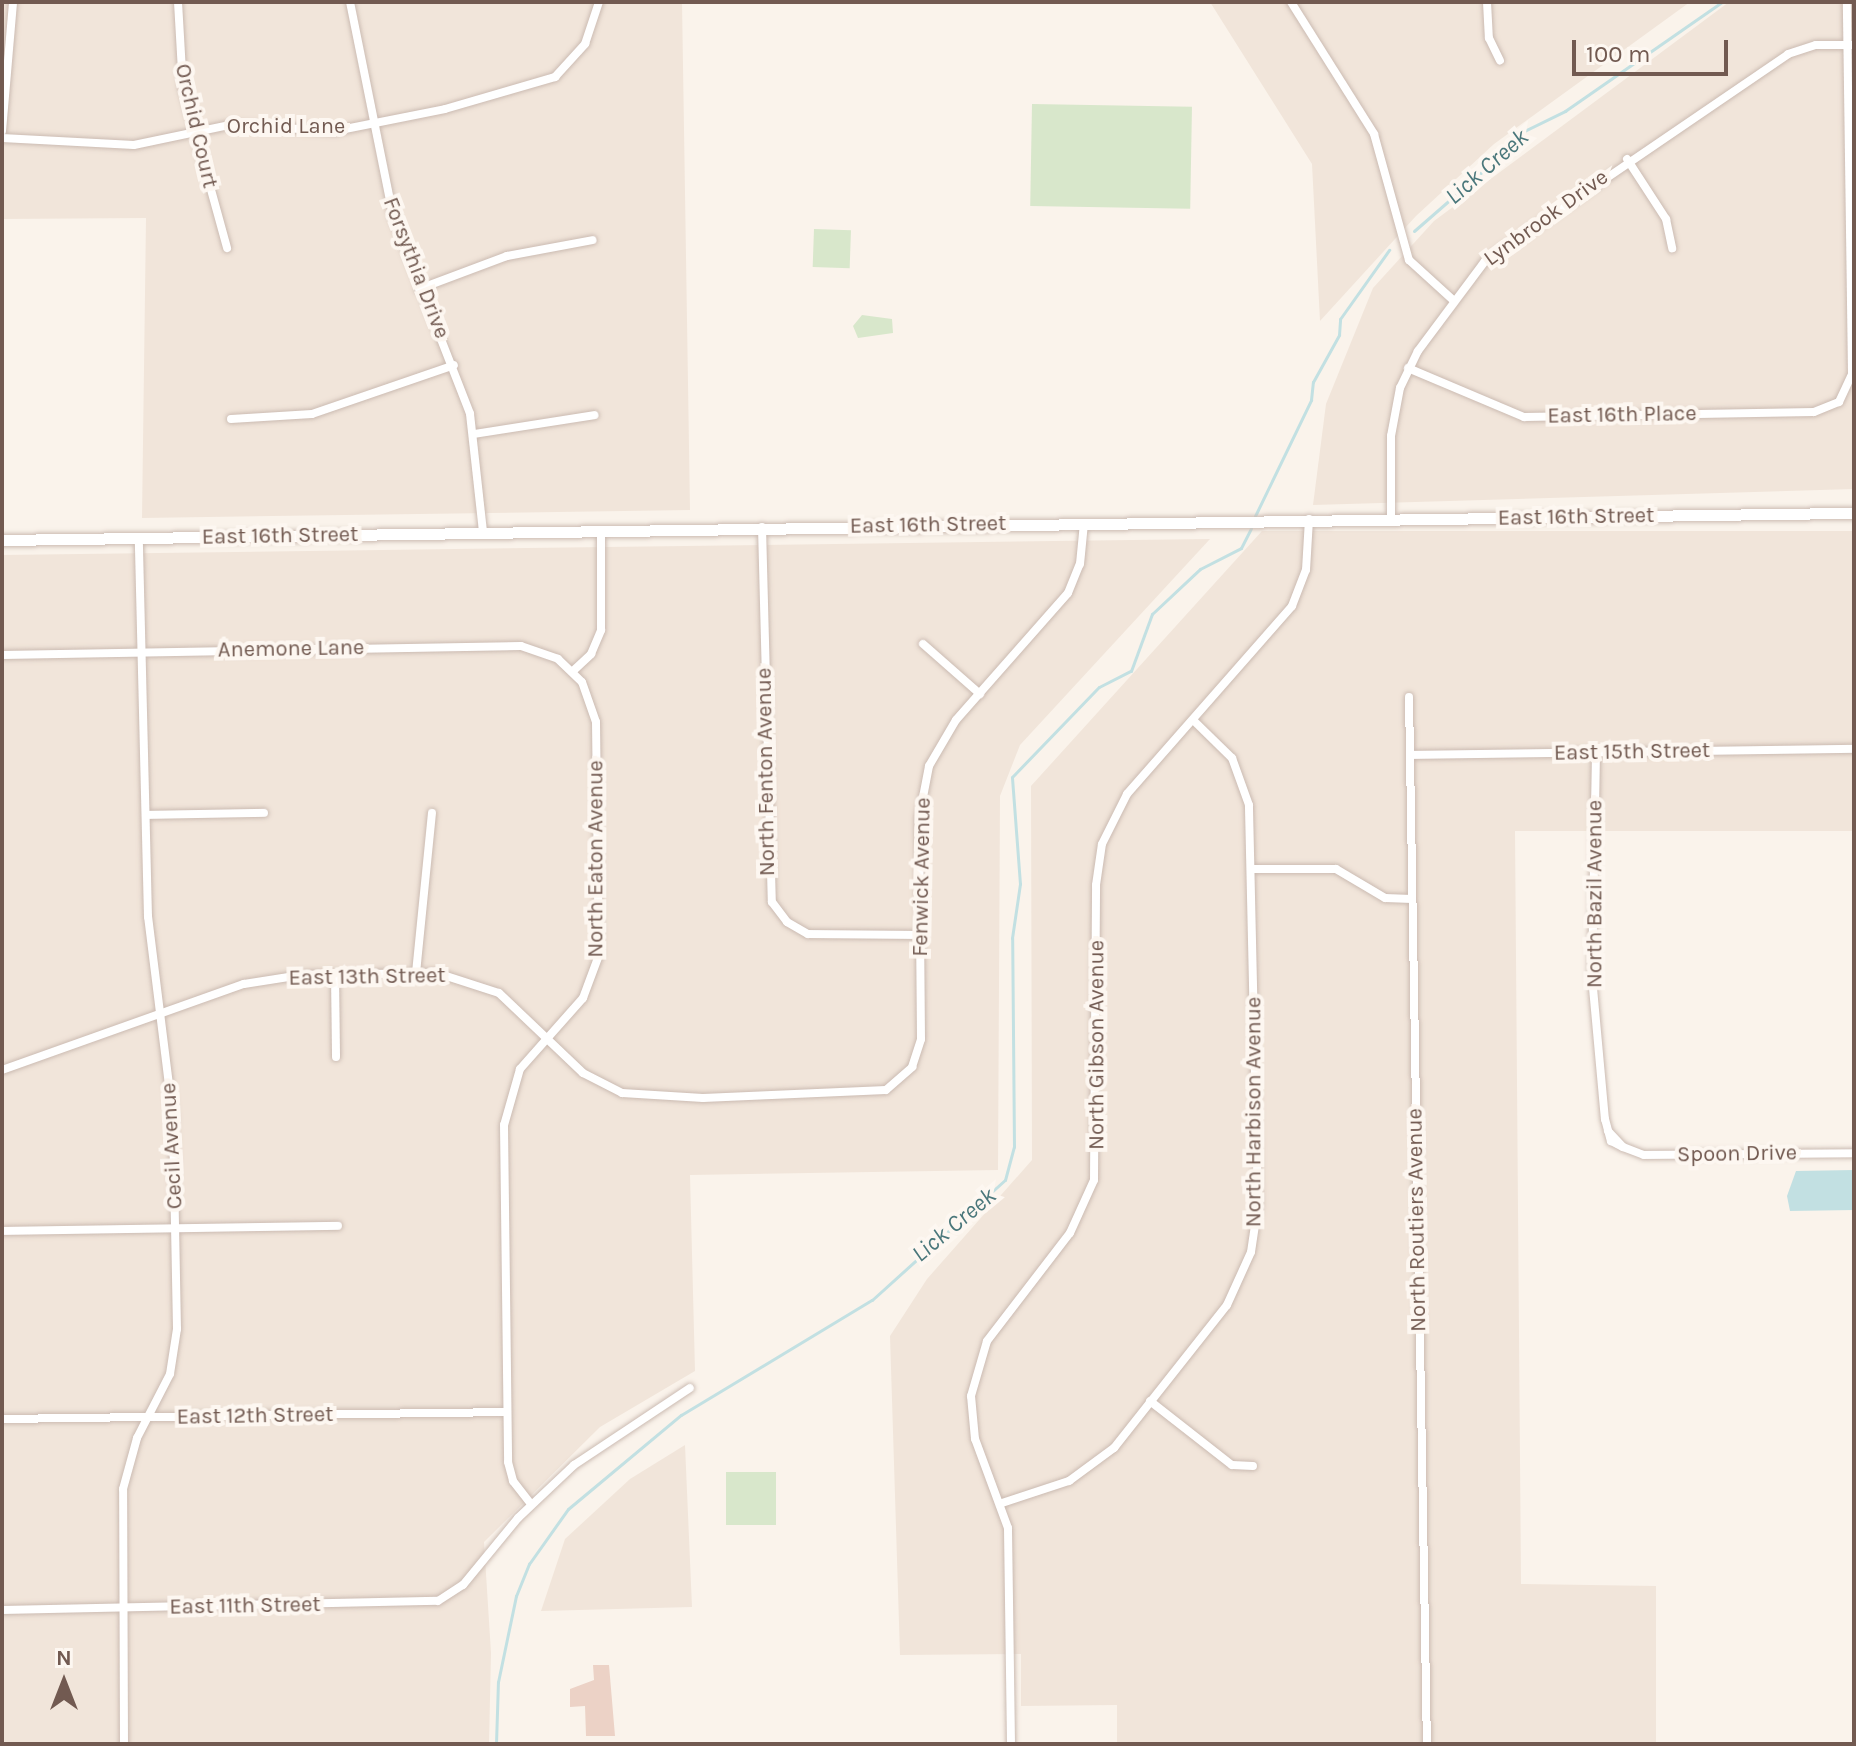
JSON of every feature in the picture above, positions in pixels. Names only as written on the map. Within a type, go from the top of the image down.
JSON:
[{"type":"street","points":[[2,131],[13,2]]},
{"type":"street","name":"Orchid Court","points":[[178,2],[180,74],[227,248]]},
{"type":"street","name":"Forsythia Drive","points":[[350,2],[371,124],[419,289],[454,365],[474,434],[483,532]]},
{"type":"street","name":"Orchid Lane","points":[[2,138],[134,145],[240,125],[325,132],[528,89],[564,71],[587,40],[599,2]]},
{"type":"street","points":[[1487,2],[1489,38],[1500,61]]},
{"type":"street","points":[[1847,2],[1851,45]]},
{"type":"street","points":[[1296,3],[1374,134],[1409,260],[1454,301]]},
{"type":"street","name":"Lynbrook Drive","points":[[1391,519],[1391,426],[1408,368],[1454,301],[1497,249],[1788,54],[1811,46],[1851,45]]},
{"type":"street","name":"East 16th Place","points":[[1408,368],[1524,417],[1814,412],[1842,399],[1852,374],[1851,45]]},
{"type":"street","points":[[1627,159],[1666,219],[1672,248]]},
{"type":"street","points":[[419,289],[507,256],[593,240]]},
{"type":"street","points":[[231,419],[325,411],[454,365]]},
{"type":"street","points":[[474,434],[595,415]]},
{"type":"street","name":"East 16th Street","points":[[2,540],[1854,513]]},
{"type":"street","name":"North Gibson Avenue","points":[[1011,1744],[1009,1543],[1002,1503],[975,1439],[972,1386],[987,1341],[1070,1233],[1094,1180],[1096,885],[1102,844],[1127,794],[1292,606],[1308,561],[1309,519]]},
{"type":"street","name":"Fenwick Avenue","points":[[896,1084],[920,1044],[923,785],[945,736],[1068,593],[1080,564],[1084,523]]},
{"type":"street","name":"North Fenton Avenue","points":[[762,527],[770,897],[787,922],[808,934],[920,935]]},
{"type":"street","points":[[573,671],[591,654],[601,630],[601,530]]},
{"type":"street","name":"Cecil Avenue","points":[[124,1744],[123,1489],[176,1349],[173,1117],[148,917],[139,538]]},
{"type":"street","points":[[923,644],[980,694]]},
{"type":"street","name":"Anemone Lane","points":[[2,655],[521,646],[545,652],[573,671]]},
{"type":"street","name":"North Eaton Avenue","points":[[531,1504],[510,1472],[505,1111],[520,1069],[583,998],[599,951],[596,722],[591,699],[573,671]]},
{"type":"street","name":"North Routiers Avenue","points":[[1409,697],[1427,1744]]},
{"type":"street","name":"North Harbison Avenue","points":[[1002,1503],[1051,1489],[1094,1466],[1232,1297],[1255,1239],[1251,869],[1242,776],[1224,747],[1193,720]]},
{"type":"street","name":"East 15th Street","points":[[1410,755],[1854,749]]},
{"type":"street","name":"North Bazil Avenue","points":[[1596,752],[1591,950],[1608,1131],[1613,1144],[1623,1147]]},
{"type":"street","points":[[146,815],[264,813]]},
{"type":"street","points":[[416,973],[432,813]]},
{"type":"street","points":[[1251,869],[1336,869],[1385,898],[1412,899]]},
{"type":"street","name":"East 13th Street","points":[[2,1070],[235,987],[335,974],[416,973],[456,976],[488,987],[591,1079],[642,1097],[863,1095],[896,1084]]},
{"type":"street","points":[[335,974],[336,1057]]},
{"type":"street","name":"Spoon Drive","points":[[1623,1147],[1644,1155],[1854,1153]]},
{"type":"street","points":[[2,1231],[338,1226]]},
{"type":"street","name":"East 11th Street","points":[[2,1610],[423,1604],[456,1592],[531,1504],[624,1427],[690,1388]]},
{"type":"street","points":[[1150,1401],[1232,1465],[1253,1466]]},
{"type":"street","name":"East 12th Street","points":[[2,1419],[507,1412]]},
{"type":"shaded area","points":[[2,2],[682,2],[690,510],[142,518],[146,218],[2,219]]},
{"type":"shaded area","points":[[1210,2],[1690,2],[1494,144],[1416,216],[1320,321],[1312,164]]},
{"type":"shaded area","points":[[1729,2],[1854,2],[1854,489],[1313,505],[1326,404],[1373,288],[1434,221]]},
{"type":"shaded area","points":[[1262,531],[1854,531],[1854,831],[1515,831],[1521,1584],[1656,1586],[1656,1744],[1117,1744],[1117,1705],[1021,1706],[1021,1654],[900,1655],[890,1336],[927,1279],[1032,1160],[1031,786]]},
{"type":"shaded area","points":[[1210,539],[1020,745],[1000,796],[998,1170],[690,1175],[695,1371],[600,1427],[484,1542],[491,1653],[489,1744],[2,1744],[2,555]]},
{"type":"shaded area","points":[[685,1445],[692,1607],[541,1611],[565,1539],[630,1479]]},
{"type":"green space","points":[[1032,104],[1192,107],[1190,209],[1030,206]]},
{"type":"green space","points":[[814,229],[851,230],[850,268],[813,267]]},
{"type":"green space","points":[[862,315],[892,319],[893,333],[858,338],[853,326]]},
{"type":"green space","points":[[726,1472],[776,1472],[776,1525],[726,1525]]},
{"type":"water","points":[[1854,1170],[1854,1210],[1790,1211],[1787,1196],[1796,1171]]},
{"type":"building","points":[[593,1665],[609,1665],[615,1736],[586,1736],[585,1706],[570,1707],[570,1689],[594,1680]]},
{"type":"waterway","name":"Lick Creek","points":[[1414,231],[1508,149],[1516,135],[1565,111],[1722,2]]},
{"type":"waterway","name":"Lick Creek","points":[[1255,516],[1311,400],[1313,382],[1339,335],[1340,319],[1389,250]]},
{"type":"waterway","name":"Lick Creek","points":[[496,1744],[498,1682],[516,1596],[529,1564],[568,1509],[681,1415],[872,1300],[1005,1180],[1014,1147],[1012,938],[1020,884],[1012,777],[1099,687],[1131,671],[1152,614],[1200,569],[1241,548],[1251,528]]}]
